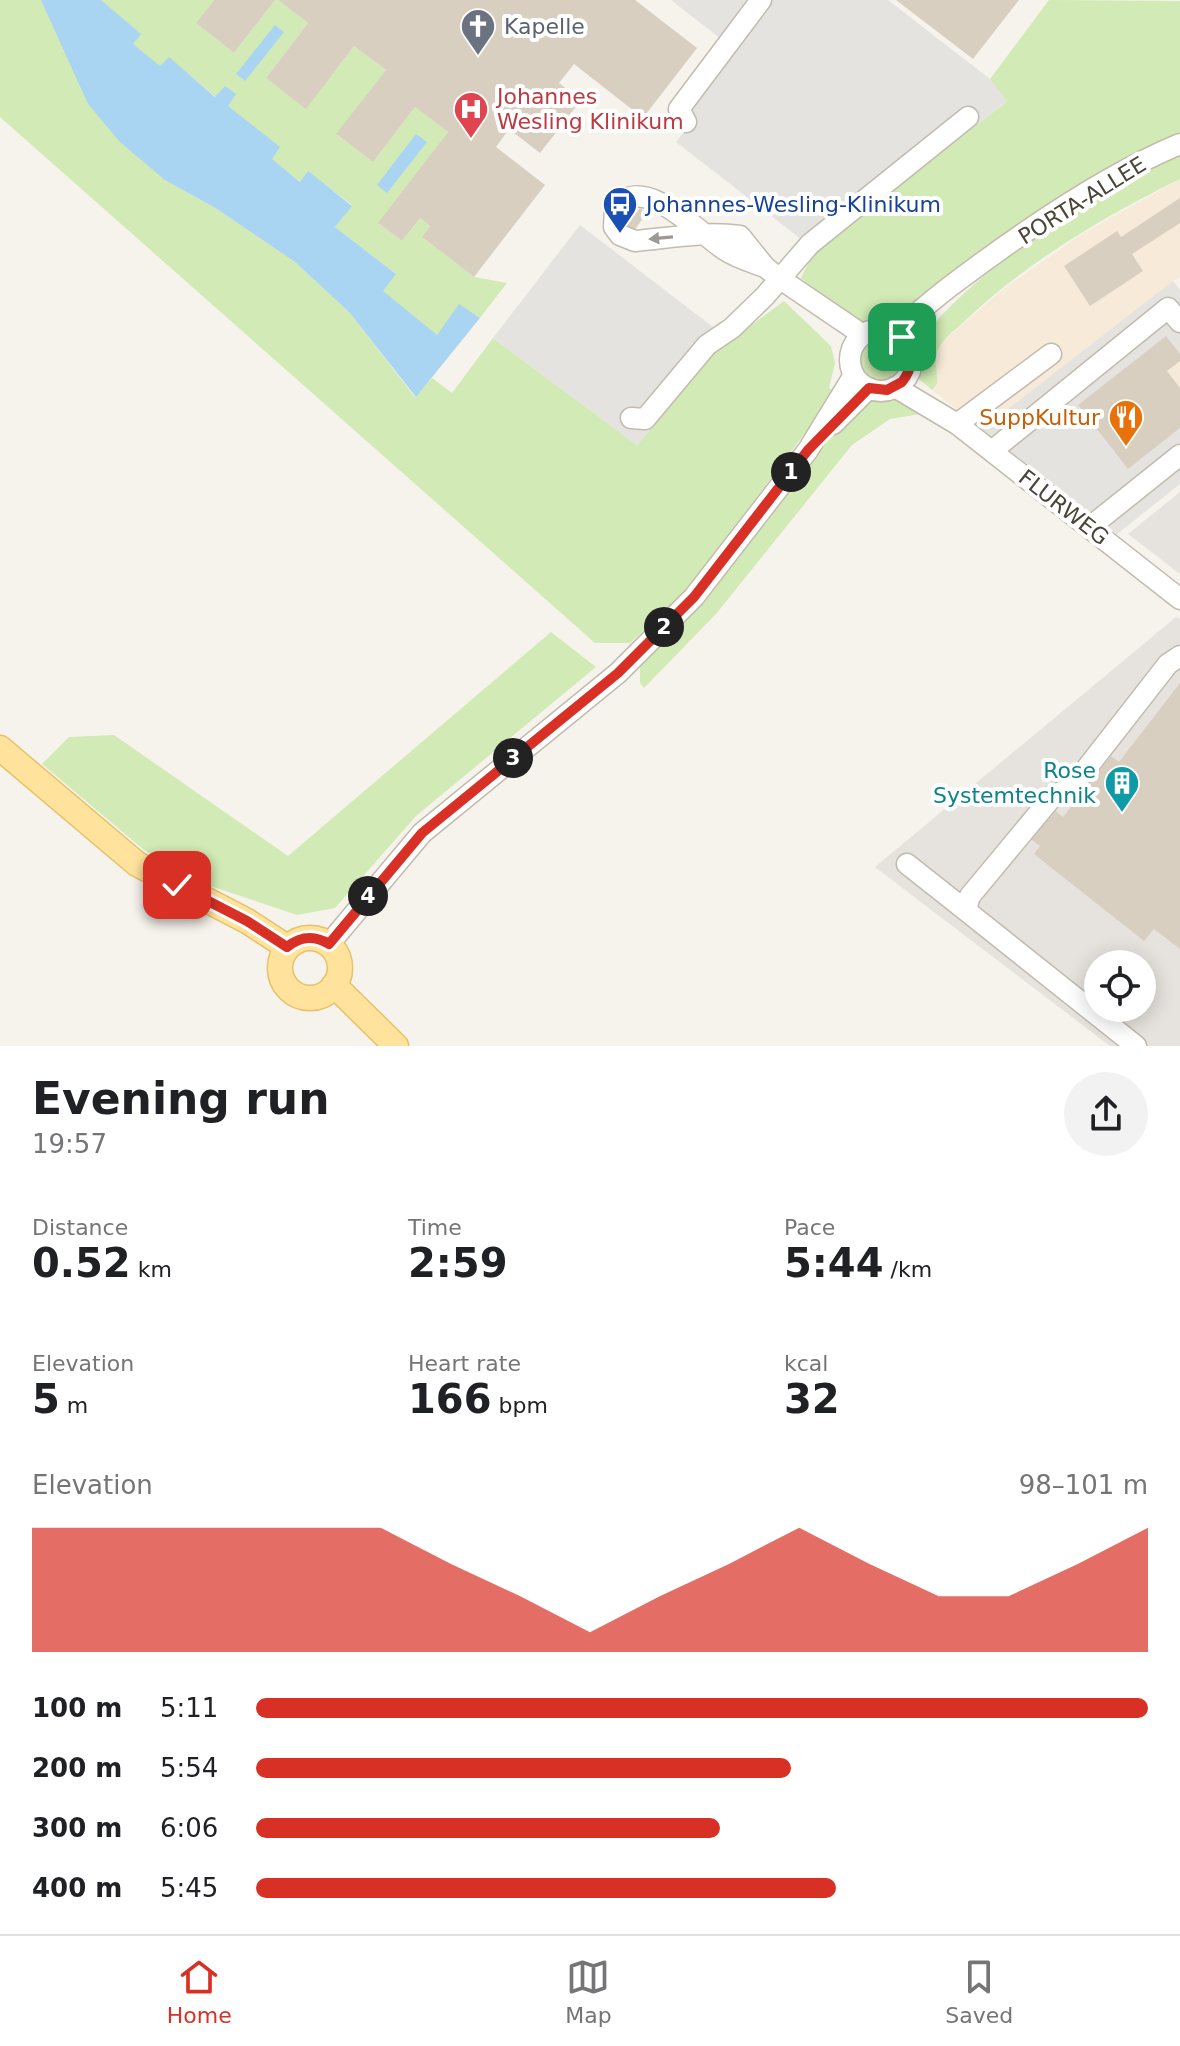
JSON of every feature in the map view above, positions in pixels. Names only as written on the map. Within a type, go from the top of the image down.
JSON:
[{"type":"main road","points":[[0,748],[137,864],[247,921],[287,947]]},
{"type":"main road","points":[[303,938],[321,939],[329,944],[340,962],[340,972],[334,985],[322,996],[312,998],[292,992],[280,976],[279,966],[287,947],[303,938]]},
{"type":"main road","points":[[334,985],[396,1046]]},
{"type":"street","points":[[686,122],[679,109],[761,0]]},
{"type":"street","points":[[631,418],[645,419],[707,345],[732,328],[765,296],[772,272],[968,117]]},
{"type":"street","name":"PORTA-ALLEE","points":[[901,338],[988,261],[1051,217],[1138,164],[1180,144]]},
{"type":"street","points":[[772,272],[736,257],[704,235],[657,198],[620,202],[612,218],[620,235],[635,241],[704,235],[740,236],[772,272],[800,294],[816,316],[857,341]]},
{"type":"street","points":[[993,450],[1168,308],[1180,322]]},
{"type":"street","points":[[878,329],[901,338],[911,360],[901,381],[877,390],[861,382],[851,366],[857,341],[878,329]]},
{"type":"street","points":[[952,420],[1051,354]]},
{"type":"street","name":"FLURWEG","points":[[901,381],[1180,599]]},
{"type":"street","points":[[329,944],[422,833],[618,673],[694,597],[861,382]]},
{"type":"street","points":[[1090,527],[1180,455]]},
{"type":"street","points":[[969,913],[967,906],[970,896],[1053,796],[1072,787],[1168,664],[1180,656]]},
{"type":"street","points":[[907,864],[1136,1046]]},
{"type":"shaded area","points":[[671,0],[888,0],[990,79],[1007,101],[815,250],[676,142],[685,131],[677,124],[725,42]]},
{"type":"shaded area","points":[[1180,179],[1180,277],[1173,281],[1180,290],[1180,484],[1117,534],[932,390],[937,384],[935,363],[939,348],[946,339],[1002,290],[1082,234]]},
{"type":"shaded area","points":[[580,225],[730,340],[715,352],[637,445],[493,338]]},
{"type":"shaded area","points":[[1173,281],[1180,290],[1180,354],[1166,337],[1128,468],[1180,428],[1180,484],[1117,534],[982,429]]},
{"type":"shaded area","points":[[1180,492],[1180,574],[1128,534]]},
{"type":"shaded area","points":[[1176,617],[1180,619],[1180,1046],[1110,1046],[875,867]]},
{"type":"green space","points":[[0,0],[41,0],[165,180],[217,209],[295,262],[349,312],[415,397],[432,378],[452,393],[493,338],[637,445],[715,352],[784,301],[831,346],[835,363],[829,388],[836,392],[687,590],[630,643],[595,643],[0,117]]},
{"type":"green space","points":[[101,0],[214,0],[196,23],[234,53],[278,0],[308,23],[266,78],[306,108],[354,46],[386,70],[337,135],[373,162],[415,107],[448,132],[379,224],[402,241],[420,218],[430,226],[422,237],[474,277],[507,283],[480,318],[459,305],[438,336],[382,291],[395,273],[335,227],[352,205],[308,172],[301,182],[271,159],[279,147],[227,106],[235,94],[216,97],[169,58],[160,67],[132,44],[140,34]]},
{"type":"green space","points":[[1049,0],[1180,1],[1180,136],[891,323],[853,324],[801,278],[815,250],[1006,102],[990,79]]},
{"type":"green space","points":[[1180,153],[1180,179],[1123,208],[1013,280],[941,344],[936,357],[937,384],[932,390],[918,378],[916,349],[921,338],[977,282],[1008,256],[1074,211]]},
{"type":"green space","points":[[881,339],[896,345],[902,360],[896,375],[881,381],[866,375],[860,360],[866,345]]},
{"type":"green space","points":[[896,395],[922,409],[920,414],[890,419],[852,445],[716,614],[644,688],[640,683],[640,661],[695,607],[850,412],[871,396]]},
{"type":"green space","points":[[551,632],[596,667],[416,816],[335,908],[297,915],[202,883],[144,850],[42,764],[69,737],[114,735],[288,856]]},
{"type":"water","points":[[41,0],[101,0],[141,34],[133,44],[160,66],[169,57],[215,97],[225,86],[236,94],[228,106],[280,147],[272,159],[300,182],[308,171],[352,206],[335,227],[396,274],[383,291],[437,335],[459,304],[480,318],[416,397],[349,312],[295,262],[217,209],[165,180],[120,142],[88,104]]},
{"type":"water","points":[[275,25],[284,32],[245,81],[236,74]]},
{"type":"water","points":[[416,134],[427,142],[387,193],[377,185]]},
{"type":"building","points":[[214,0],[275,0],[234,53],[196,23]]},
{"type":"building","name":"Johannes Wesling Klinikum","points":[[278,0],[635,0],[697,48],[643,118],[574,64],[559,83],[581,100],[540,153],[509,129],[496,147],[545,185],[474,277],[422,237],[430,226],[420,218],[402,241],[378,223],[448,132],[415,107],[373,162],[336,134],[386,70],[354,46],[306,109],[266,78],[308,23]]},
{"type":"building","points":[[896,0],[1019,0],[973,59]]},
{"type":"building","points":[[1180,198],[1180,223],[1132,254],[1143,271],[1090,306],[1064,266],[1117,231],[1121,237]]},
{"type":"building","points":[[640,208],[647,213],[633,232],[626,227]]},
{"type":"building","points":[[1166,336],[1180,354],[1180,361],[1167,371],[1180,388],[1180,428],[1128,469],[1078,405]]},
{"type":"building","name":"Rose Systemtechnik","points":[[1180,683],[1180,949],[1154,929],[1144,941],[1034,854],[1040,846],[1029,838],[1052,808],[1063,817],[1111,756],[1119,762]]},
{"type":"place","name":"Kapelle","points":[[478,57]]},
{"type":"place","name":"Johannes Wesling Klinikum","points":[[471,140]]},
{"type":"place","name":"Johannes-Wesling-Klinikum","points":[[620,235]]},
{"type":"place","name":"SuppKultur","points":[[1126,448]]},
{"type":"place","name":"Rose Systemtechnik","points":[[1122,814]]},
{"type":"route","points":[[177,885],[247,921],[287,947],[295,941],[312,937],[329,944],[422,833],[618,673],[694,597],[808,450],[869,388],[887,390],[902,382],[910,368],[911,352],[902,337]]}]
